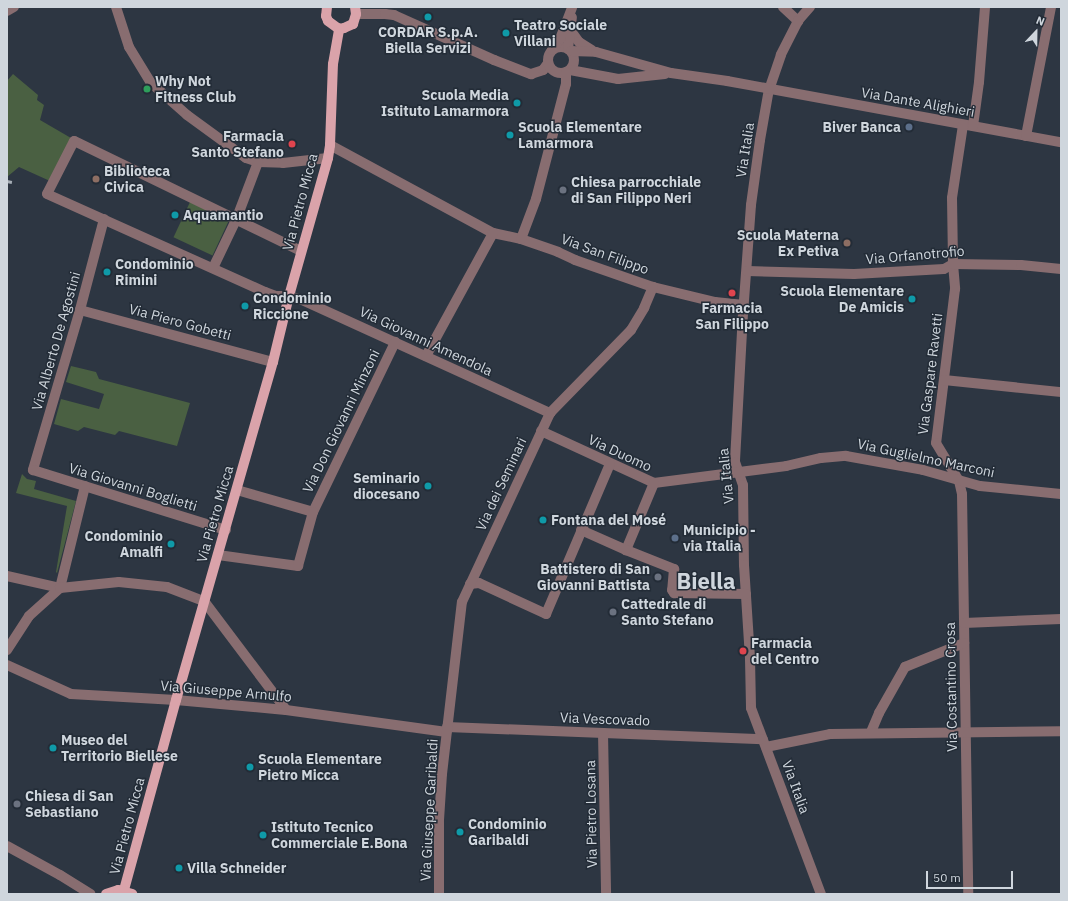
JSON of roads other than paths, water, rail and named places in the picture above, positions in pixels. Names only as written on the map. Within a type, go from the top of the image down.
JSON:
[{"type":"main road","points":[[327,7],[326,16],[328,21],[331,25],[339,29],[353,24],[356,10]]},
{"type":"main road","name":"Via Pietro Micca","points":[[128,892],[176,700],[226,530],[273,362],[301,251],[328,158],[330,145],[333,64],[339,29]]},
{"type":"main road","points":[[106,894],[112,891],[128,892]]},
{"type":"street","points":[[7,11],[14,7]]},
{"type":"street","points":[[116,7],[129,47],[151,83],[187,115],[246,158],[258,162],[283,163],[328,158]]},
{"type":"street","points":[[521,239],[536,199],[566,84],[568,71],[575,59],[570,50],[572,7]]},
{"type":"street","points":[[356,10],[394,15],[494,60],[531,74],[544,70],[551,52],[560,39],[572,7]]},
{"type":"street","points":[[783,7],[798,21]]},
{"type":"street","name":"Via Italia","points":[[810,7],[798,21],[781,55],[770,89],[760,140],[752,198],[735,462],[743,485],[751,708],[820,894]]},
{"type":"street","name":"Via Gaspare Ravetti","points":[[959,481],[936,444],[955,289],[952,198],[968,126],[978,91],[986,7]]},
{"type":"street","points":[[1026,136],[1051,7]]},
{"type":"street","points":[[571,30],[579,42],[596,52]]},
{"type":"street","points":[[551,52],[557,48],[596,52],[671,73]]},
{"type":"street","points":[[548,63],[556,72],[568,71],[618,79],[671,73]]},
{"type":"street","name":"Via Dante Alighieri","points":[[671,73],[770,89],[1061,142]]},
{"type":"street","name":"Via Giovanni Amendola","points":[[236,220],[74,141],[47,194],[276,296],[289,296],[302,300],[550,413]]},
{"type":"street","name":"Via San Filippo","points":[[330,145],[493,233],[521,239],[558,252],[575,260],[653,287],[715,302],[744,305]]},
{"type":"street","points":[[213,268],[236,220],[258,162]]},
{"type":"street","name":"Via Alberto De Agostini","points":[[33,470],[80,310],[104,219]]},
{"type":"street","points":[[236,220],[301,251]]},
{"type":"street","points":[[426,356],[493,233]]},
{"type":"street","name":"Via Orfanotrofio","points":[[747,271],[854,274],[944,269],[953,264],[1061,269]]},
{"type":"street","name":"Via dei Seminari","points":[[447,729],[462,602],[540,431],[550,413],[631,330],[644,308],[653,287]]},
{"type":"street","name":"Via Piero Gobetti","points":[[80,310],[273,362]]},
{"type":"street","name":"Via Don Giovanni Minzoni","points":[[218,555],[298,566],[313,512],[395,342]]},
{"type":"street","points":[[944,380],[1061,392]]},
{"type":"street","name":"Via Duomo","points":[[540,431],[654,484],[739,472]]},
{"type":"street","name":"Via Guglielmo Marconi","points":[[739,472],[786,466],[821,458],[846,456],[923,470],[980,486],[1061,494]]},
{"type":"street","points":[[470,584],[479,583],[546,614],[610,464]]},
{"type":"street","name":"Via Giovanni Boglietti","points":[[33,470],[226,530]]},
{"type":"street","name":"Via Costantino Crosa","points":[[959,481],[962,494],[968,894]]},
{"type":"street","points":[[626,550],[654,484]]},
{"type":"street","points":[[7,650],[29,616],[60,588],[85,486]]},
{"type":"street","name":"Via Don Giovanni Minzoni","points":[[237,490],[313,512]]},
{"type":"street","points":[[581,530],[674,569],[672,590],[674,593],[746,594]]},
{"type":"street","points":[[7,576],[60,588],[119,582],[167,588],[204,601],[286,710]]},
{"type":"street","points":[[964,623],[1061,619]]},
{"type":"street","points":[[871,732],[879,713],[905,667],[964,643]]},
{"type":"street","name":"Via Giuseppe Arnulfo","points":[[7,665],[71,694],[176,700],[286,710],[447,729]]},
{"type":"street","name":"Via Vescovado","points":[[447,729],[603,733],[764,743],[830,734],[871,732],[1061,731]]},
{"type":"street","name":"Via Giuseppe Garibaldi","points":[[439,894],[439,820],[442,767],[447,729]]},
{"type":"street","name":"Via Pietro Losana","points":[[603,733],[606,894]]},
{"type":"street","points":[[7,846],[60,875],[90,894]]},
{"type":"railway","points":[[7,181],[12,182]]},
{"type":"place","name":"CORDAR S.p.A. Biella Servizi","points":[[428,17]]},
{"type":"place","name":"Teatro Sociale Villani","points":[[506,33]]},
{"type":"place","name":"Why Not Fitness Club","points":[[147,89]]},
{"type":"place","name":"Scuola Media Istituto Lamarmora","points":[[517,103]]},
{"type":"place","name":"Biver Banca","points":[[909,127]]},
{"type":"place","name":"Scuola Elementare Lamarmora","points":[[510,135]]},
{"type":"place","name":"Farmacia Santo Stefano","points":[[292,144]]},
{"type":"place","name":"Biblioteca Civica","points":[[96,179]]},
{"type":"place","name":"Chiesa parrocchiale di San Filippo Neri","points":[[563,190]]},
{"type":"place","name":"Aquamantio","points":[[175,215]]},
{"type":"place","name":"Scuola Materna Ex Petiva","points":[[847,243]]},
{"type":"place","name":"Condominio Rimini","points":[[107,272]]},
{"type":"place","name":"Farmacia San Filippo","points":[[732,293]]},
{"type":"place","name":"Scuola Elementare De Amicis","points":[[912,299]]},
{"type":"place","name":"Condominio Riccione","points":[[245,306]]},
{"type":"place","name":"Seminario diocesano","points":[[428,486]]},
{"type":"place","name":"Fontana del Mosé","points":[[543,520]]},
{"type":"place","name":"Municipio - via Italia","points":[[675,538]]},
{"type":"place","name":"Condominio Amalfi","points":[[171,544]]},
{"type":"place","name":"Battistero di San Giovanni Battista","points":[[658,577]]},
{"type":"place","name":"Cattedrale di Santo Stefano","points":[[613,612]]},
{"type":"place","name":"Farmacia del Centro","points":[[743,651]]},
{"type":"place","name":"Museo del Territorio Biellese","points":[[53,748]]},
{"type":"place","name":"Scuola Elementare Pietro Micca","points":[[250,767]]},
{"type":"place","name":"Chiesa di San Sebastiano","points":[[17,804]]},
{"type":"place","name":"Condominio Garibaldi","points":[[460,832]]},
{"type":"place","name":"Istituto Tecnico Commerciale E.Bona","points":[[263,835]]},
{"type":"place","name":"Villa Schneider","points":[[179,868]]},
{"type":"district","name":"Biella","points":[[706,581]]}]
